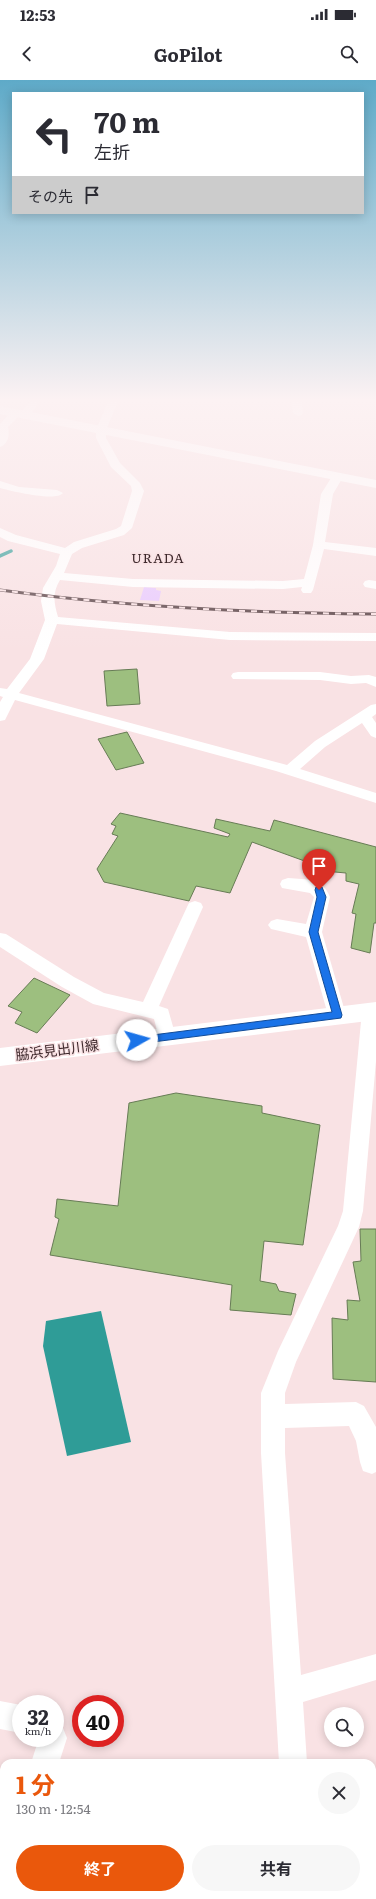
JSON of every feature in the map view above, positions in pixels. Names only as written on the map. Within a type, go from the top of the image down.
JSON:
[{"type":"main road","points":[[364,482],[376,484]]},
{"type":"main road","name":"脇浜見出川線","points":[[0,1057],[373,1011]]},
{"type":"street","points":[[0,717],[6,693],[37,659],[52,620],[47,601],[49,588],[57,576],[67,552],[78,545],[120,532],[126,528],[138,491],[136,485],[133,482]]},
{"type":"street","points":[[57,576],[141,583],[307,586],[319,545],[327,494],[334,482]]},
{"type":"street","points":[[0,484],[18,490],[57,493]]},
{"type":"street","points":[[0,532],[12,538],[67,552]]},
{"type":"street","points":[[319,545],[376,552]]},
{"type":"street","points":[[52,620],[230,636],[376,637]]},
{"type":"street","points":[[238,676],[320,676],[351,680],[369,679],[376,683]]},
{"type":"street","points":[[6,693],[289,771],[376,798]]},
{"type":"street","points":[[289,771],[320,744],[370,712],[376,733]]},
{"type":"street","points":[[288,884],[313,887],[319,890],[322,897],[313,932],[337,1015]]},
{"type":"street","points":[[148,1011],[180,959],[197,914]]},
{"type":"street","points":[[277,925],[313,932]]},
{"type":"street","points":[[0,939],[98,999],[162,1014],[167,1037]]},
{"type":"street","points":[[293,1759],[272,1416],[273,1394],[286,1360],[348,1227],[353,1211],[373,1011]]},
{"type":"street","points":[[272,1416],[356,1414],[372,1439],[372,1462]]},
{"type":"street","points":[[289,1692],[376,1668]]},
{"type":"street","points":[[0,1715],[12,1717]]},
{"type":"street","points":[[46,1759],[50,1747]]},
{"type":"street","points":[[362,1899],[376,1899]]},
{"type":"shaded area","points":[[144,587],[156,588],[156,590],[161,591],[159,601],[140,600]]},
{"type":"water","points":[[101,1311],[131,1442],[67,1456],[43,1346],[46,1321]]},
{"type":"building","points":[[137,669],[140,704],[107,706],[104,671]]},
{"type":"building","points":[[127,732],[144,763],[116,770],[98,739]]},
{"type":"building","points":[[120,813],[228,837],[230,834],[214,828],[216,819],[270,831],[274,820],[376,847],[376,923],[374,923],[370,953],[351,948],[356,914],[352,913],[359,884],[346,881],[346,873],[335,872],[252,842],[230,893],[196,886],[189,901],[104,882],[97,869],[118,836],[112,834],[116,826],[111,824]]},
{"type":"building","points":[[34,978],[70,995],[37,1033],[15,1023],[22,1012],[8,1006]]},
{"type":"building","points":[[176,1093],[262,1106],[262,1113],[320,1125],[303,1245],[264,1241],[260,1281],[276,1284],[279,1291],[296,1294],[291,1315],[230,1310],[232,1285],[50,1255],[59,1219],[55,1217],[57,1199],[118,1206],[129,1103]]},
{"type":"building","points":[[360,1229],[376,1229],[376,1382],[333,1379],[332,1318],[348,1320],[347,1300],[360,1301],[353,1262],[361,1261]]},
{"type":"waterway","points":[[0,556],[11,551]]},
{"type":"railway","points":[[0,590],[141,605],[282,612],[376,614]]},
{"type":"district","name":"URADA","points":[[158,558]]},
{"type":"route","points":[[137,1040],[337,1015],[313,932],[317,922],[322,897],[319,890]]}]
